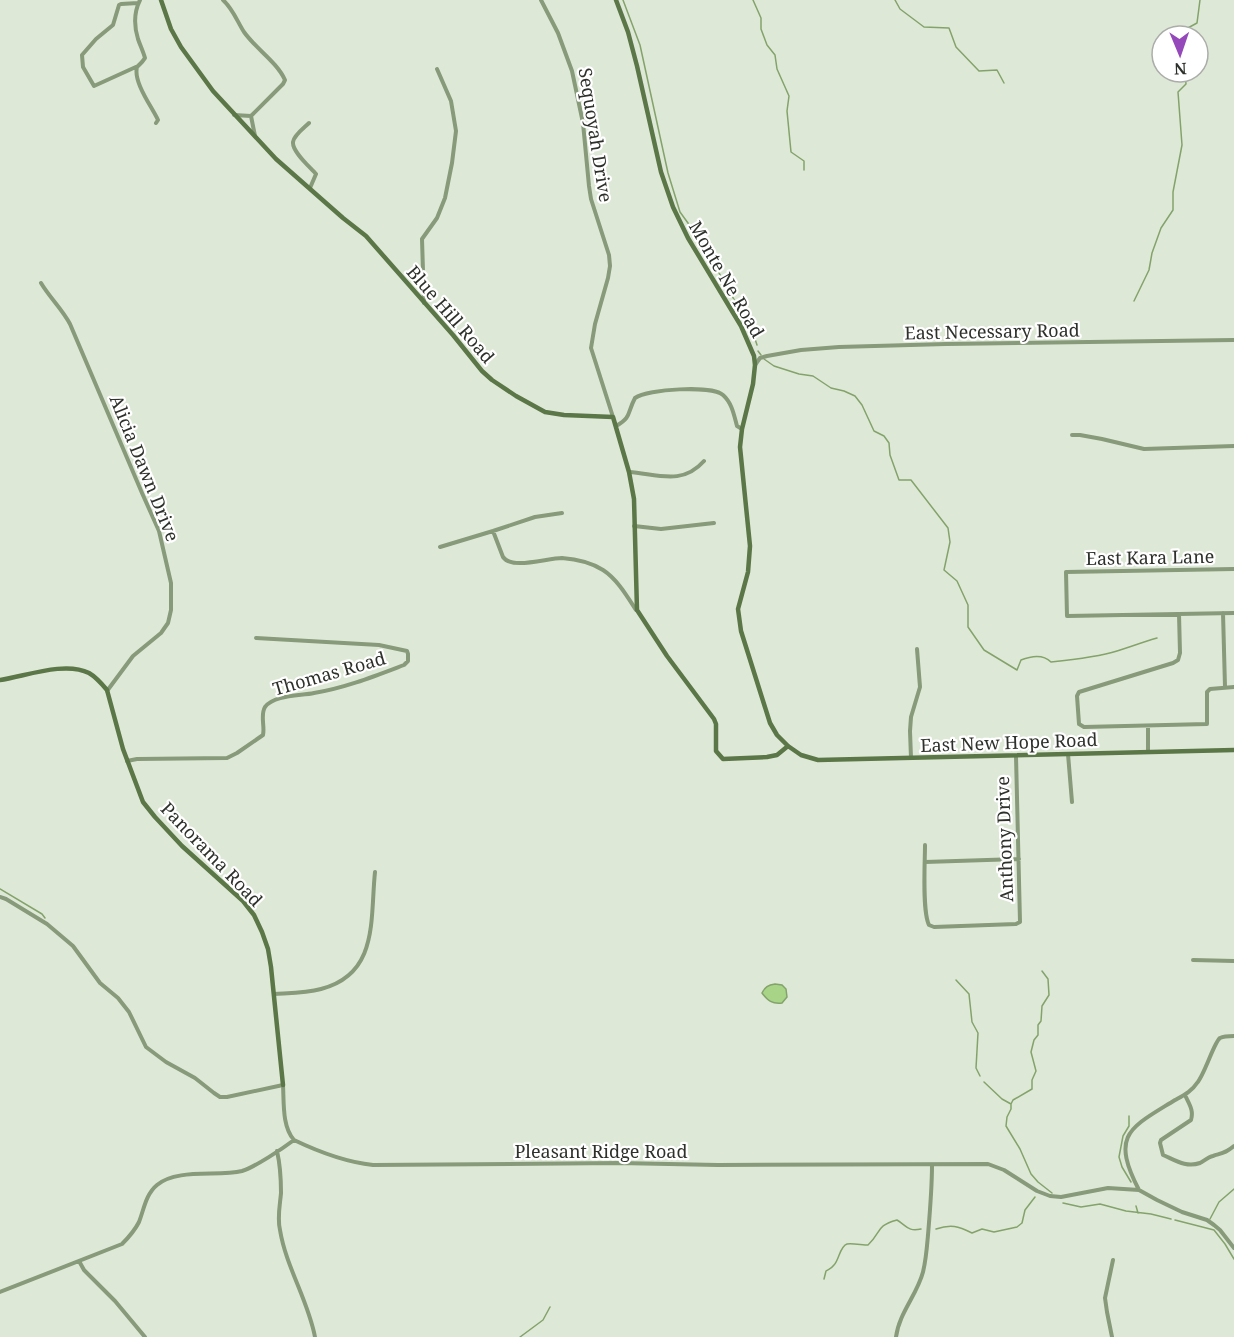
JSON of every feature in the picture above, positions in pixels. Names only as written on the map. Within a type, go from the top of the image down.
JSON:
[{"type":"street","name":"Blue Hill Road","points":[[161,0],[171,29],[181,47],[234,115],[276,159],[366,236],[482,371],[516,396],[545,412],[613,417]]},
{"type":"street","points":[[223,0],[245,34],[280,70],[285,80],[251,116],[234,115]]},
{"type":"street","name":"Sequoyah Drive","points":[[542,0],[558,33],[572,71],[584,123],[591,199],[609,255],[608,278],[594,324],[591,348],[613,417]]},
{"type":"street","name":"Monte Ne Road","points":[[616,0],[628,32],[661,172],[673,207],[688,238],[741,326],[754,356],[753,384],[742,429],[741,461],[750,546],[748,572],[738,609],[739,622],[770,723],[777,735],[788,746]]},
{"type":"street","points":[[138,66],[94,86],[83,67],[82,55],[113,24],[119,5],[139,1],[136,16],[137,36],[145,58],[142,62],[138,66],[135,69],[142,89],[158,120],[156,123]]},
{"type":"street","points":[[424,303],[422,239],[437,218],[445,198],[456,131],[451,102],[437,69]]},
{"type":"street","points":[[251,116],[255,136]]},
{"type":"street","points":[[309,123],[293,143],[295,151],[316,174],[310,188]]},
{"type":"street","name":"Alicia Dawn Drive","points":[[41,283],[50,299],[70,324],[159,531],[171,583],[171,610],[168,623],[133,656],[107,691]]},
{"type":"street","name":"East Necessary Road","points":[[755,365],[760,358],[767,356],[839,347],[1234,340]]},
{"type":"street","points":[[616,426],[629,416],[634,398],[643,394],[706,389],[714,390],[726,397],[733,410],[737,426],[742,429]]},
{"type":"street","points":[[613,417],[629,472],[634,499],[637,610]]},
{"type":"street","points":[[1072,435],[1144,449],[1234,446]]},
{"type":"street","points":[[629,472],[678,477],[690,474],[704,461]]},
{"type":"street","points":[[440,547],[535,517],[562,513]]},
{"type":"street","points":[[634,526],[661,529],[714,523]]},
{"type":"street","points":[[494,531],[506,561],[523,562],[560,558],[594,566],[604,571],[637,610],[667,656],[714,719],[717,751],[723,759],[777,755],[788,746]]},
{"type":"street","name":"East Kara Lane","points":[[1179,614],[1067,616],[1066,572],[1234,569]]},
{"type":"street","points":[[1223,613],[1226,687]]},
{"type":"street","points":[[1234,613],[1179,614],[1180,653],[1178,660],[1079,692],[1077,722],[1082,727],[1207,724],[1207,692],[1210,689],[1234,687]]},
{"type":"street","name":"Thomas Road","points":[[127,761],[227,758],[263,735],[263,711],[271,702],[365,680],[404,665],[408,661],[406,651],[379,645],[256,638]]},
{"type":"street","points":[[911,758],[910,731],[920,687],[917,649]]},
{"type":"street","points":[[0,680],[53,670],[75,669],[90,674],[107,691]]},
{"type":"street","name":"Panorama Road","points":[[107,691],[127,761],[143,802],[182,846],[243,901],[254,915],[262,932],[268,950],[283,1085]]},
{"type":"street","points":[[1148,726],[1148,752]]},
{"type":"street","name":"East New Hope Road","points":[[788,746],[801,755],[818,760],[1234,750]]},
{"type":"street","points":[[1068,754],[1072,802]]},
{"type":"street","name":"Anthony Drive","points":[[924,862],[926,920],[929,925],[934,927],[1020,922],[1016,756]]},
{"type":"street","points":[[925,845],[924,862],[1019,859]]},
{"type":"street","points":[[274,994],[328,987],[344,978],[358,964],[365,953],[371,935],[375,872]]},
{"type":"street","points":[[0,897],[47,924],[64,938],[100,982],[118,998],[129,1012],[146,1047],[166,1062],[195,1077],[220,1097],[283,1085],[287,1126],[294,1140],[252,1167],[241,1171],[167,1179],[155,1186],[150,1193],[138,1223],[122,1244],[0,1292]]},
{"type":"street","points":[[1193,960],[1234,961]]},
{"type":"street","points":[[1139,1190],[1127,1159],[1128,1136],[1133,1128],[1143,1120],[1185,1095],[1198,1083],[1219,1038],[1234,1036]]},
{"type":"street","points":[[1185,1095],[1192,1109],[1191,1120],[1161,1140],[1163,1155],[1185,1165],[1191,1165],[1202,1162],[1208,1157],[1222,1154],[1234,1146]]},
{"type":"street","name":"Pleasant Ridge Road","points":[[294,1140],[338,1158],[373,1166],[573,1164],[977,1164],[996,1166],[1011,1173],[1037,1191],[1050,1196],[1061,1197],[1108,1188],[1139,1190],[1182,1212],[1207,1220],[1220,1230],[1234,1248]]},
{"type":"street","points":[[277,1151],[281,1179],[279,1229],[315,1337]]},
{"type":"street","points":[[896,1337],[901,1320],[923,1274],[932,1164]]},
{"type":"street","points":[[79,1260],[84,1270],[115,1301],[145,1337]]},
{"type":"street","points":[[1112,1337],[1105,1298],[1113,1260]]},
{"type":"shaded area","points":[[775,984],[782,985],[786,989],[787,997],[782,1003],[771,1001],[762,993],[764,989]]},
{"type":"waterway","points":[[623,0],[640,45],[668,173],[680,212],[701,241],[753,333],[757,345]]},
{"type":"waterway","points":[[753,0],[761,18],[761,29],[767,45],[775,55],[777,69],[789,96],[787,111],[791,152],[804,161],[804,170]]},
{"type":"waterway","points":[[895,0],[900,9],[924,27],[949,28],[956,47],[979,71],[997,70],[1004,83]]},
{"type":"waterway","points":[[1195,24],[1200,0]]},
{"type":"waterway","points":[[1134,301],[1149,270],[1161,228],[1173,210],[1173,192],[1182,145],[1178,92],[1186,84]]},
{"type":"waterway","points":[[758,351],[761,355]]},
{"type":"waterway","points":[[764,359],[774,366],[813,376],[831,388],[855,396],[862,405],[874,431],[884,436],[889,443],[890,455],[899,480],[911,480],[948,528],[950,542],[944,570],[957,581],[968,605],[968,627],[984,650],[1017,670],[1021,660],[1037,656],[1051,662],[1084,658],[1157,638]]},
{"type":"waterway","points":[[0,889],[45,918]]},
{"type":"waterway","points":[[1042,971],[1048,979],[1049,995],[1042,1006],[1038,1035],[1031,1052],[1036,1071],[1032,1080],[1032,1089],[1013,1100],[1006,1126],[1031,1174],[1052,1193]]},
{"type":"waterway","points":[[956,980],[969,994],[972,1022],[978,1033],[976,1068],[980,1076]]},
{"type":"waterway","points":[[984,1082],[1002,1099],[1011,1104]]},
{"type":"waterway","points":[[1129,1116],[1129,1126],[1123,1136],[1119,1157],[1131,1182]]},
{"type":"waterway","points":[[1210,1219],[1219,1202],[1234,1189]]},
{"type":"waterway","points":[[936,1229],[954,1226],[972,1233],[982,1229],[994,1232],[1017,1227],[1022,1223],[1025,1210],[1035,1197]]},
{"type":"waterway","points":[[1063,1203],[1081,1207],[1100,1204],[1171,1219]]},
{"type":"waterway","points":[[1136,1206],[1138,1213]]},
{"type":"waterway","points":[[824,1279],[826,1271],[834,1265],[845,1245],[868,1245],[882,1227],[897,1220],[910,1229],[921,1229]]},
{"type":"waterway","points":[[1175,1220],[1214,1230],[1234,1259]]},
{"type":"waterway","points":[[520,1337],[543,1320],[550,1307]]}]
